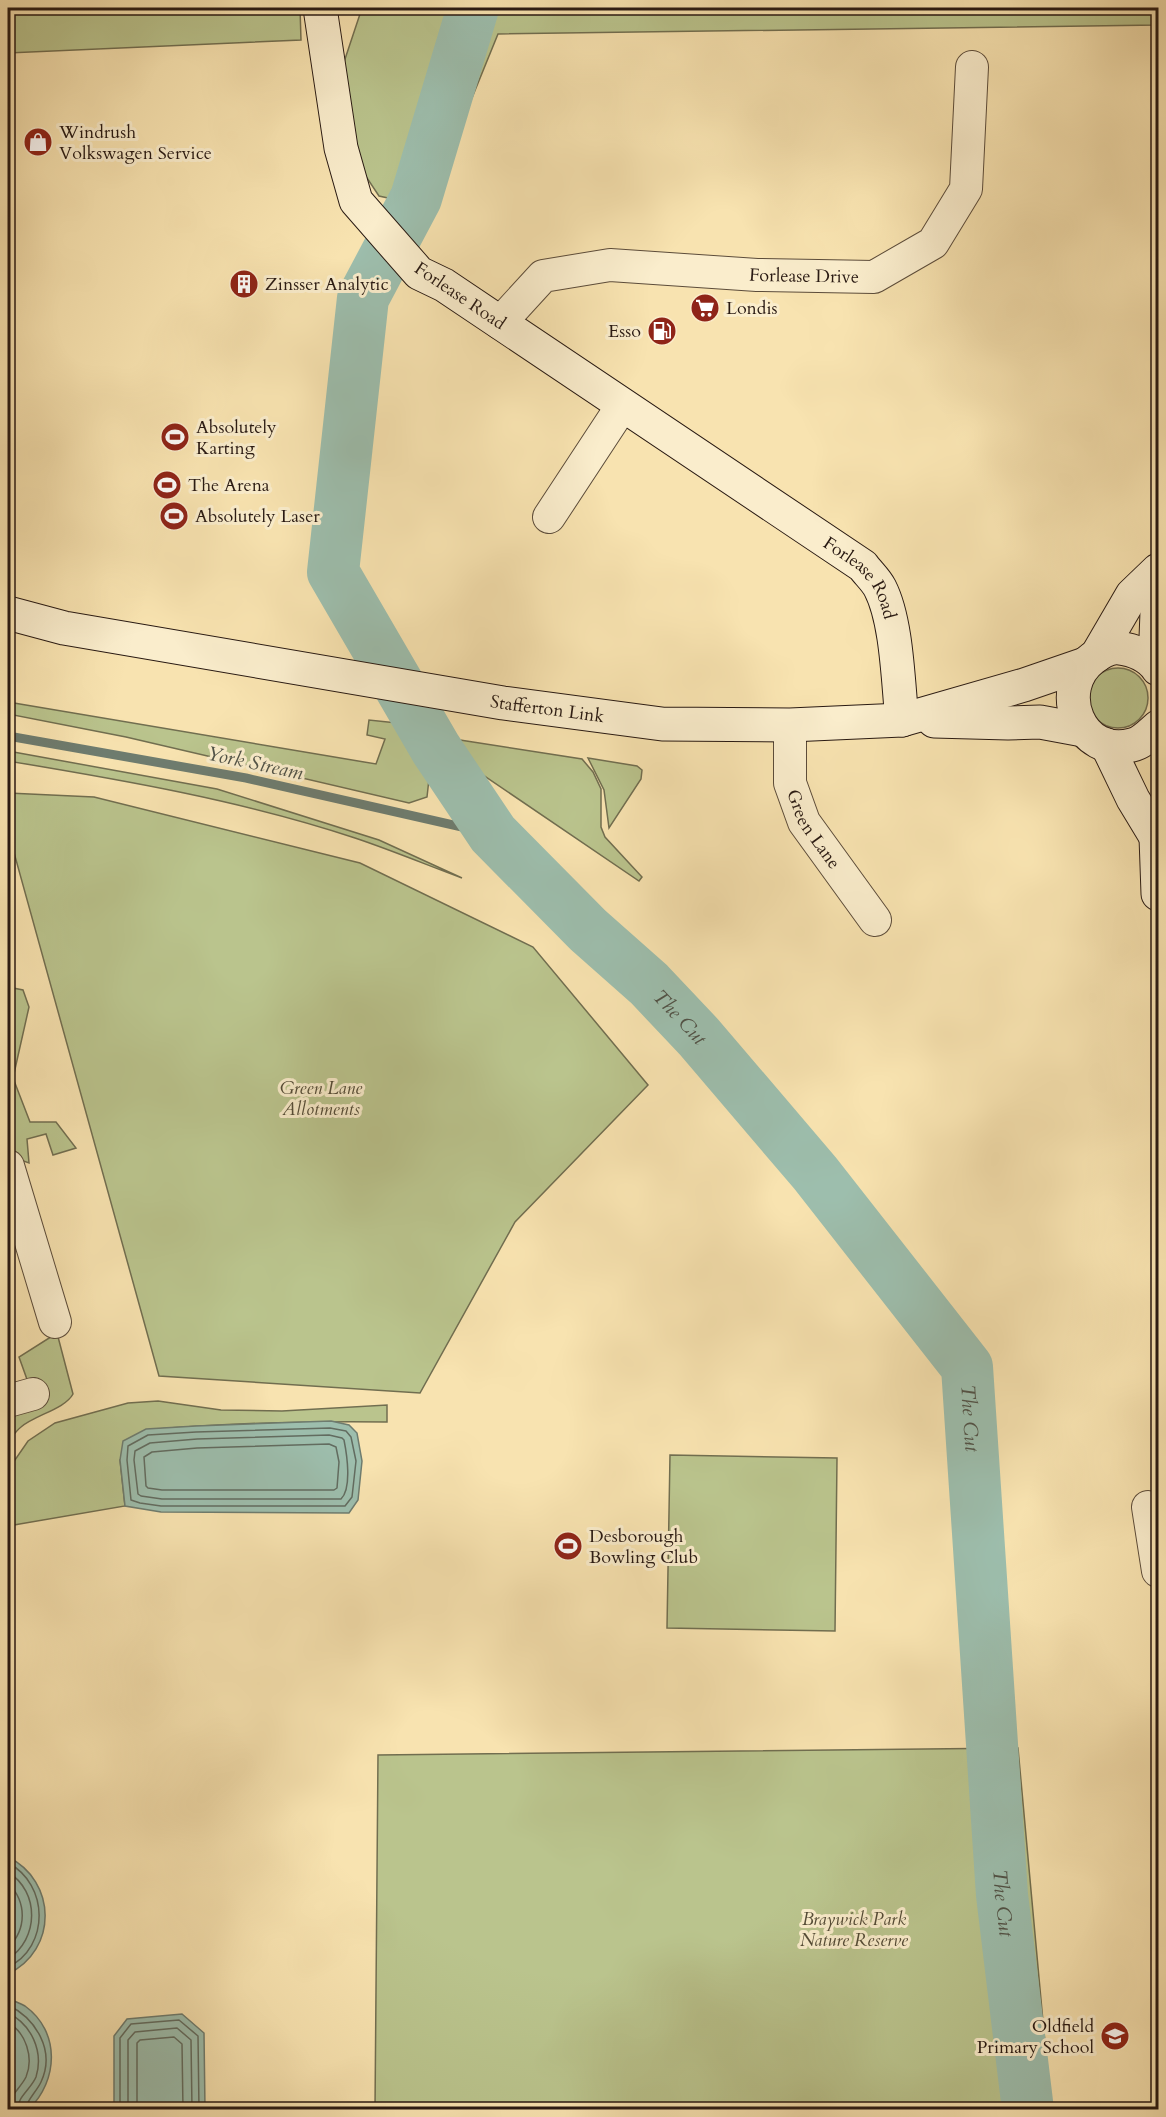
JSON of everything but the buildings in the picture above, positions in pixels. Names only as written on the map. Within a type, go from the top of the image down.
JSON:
[{"type":"street","name":"Forlease Road","points":[[320,8],[340,148],[356,201],[419,273],[444,285],[863,567],[880,587],[888,610],[898,667],[902,720]]},
{"type":"street","name":"Forlease Drive","points":[[500,323],[543,276],[610,265],[757,275],[874,277],[933,243],[966,189],[972,67]]},
{"type":"street","points":[[549,517],[622,406]]},
{"type":"street","points":[[1158,570],[1132,595],[1075,684],[1073,703],[1076,718],[1095,737],[1133,798],[1157,830],[1158,894]]},
{"type":"street","points":[[1157,667],[1158,586]]},
{"type":"street","name":"Stafferton Link","points":[[8,614],[64,628],[503,703],[662,724],[790,725],[902,720],[1024,686],[1091,660],[1113,648],[1142,654],[1157,667]]},
{"type":"street","points":[[902,720],[1040,722],[1134,745],[1158,727]]},
{"type":"street","name":"Green Lane","points":[[790,725],[790,783],[804,822],[875,920]]},
{"type":"street","points":[[8,1166],[55,1322]]},
{"type":"street","points":[[1148,1507],[1158,1571]]},
{"type":"green space","points":[[8,8],[300,8],[301,40],[8,53]]},
{"type":"green space","points":[[362,8],[1158,8],[1158,25],[498,34],[434,191],[397,200],[379,196],[365,175],[338,80]]},
{"type":"green space","points":[[1118,668],[1139,677],[1148,698],[1139,719],[1118,728],[1097,719],[1088,698],[1097,677]]},
{"type":"green space","points":[[8,702],[376,764],[385,739],[367,735],[369,720],[397,723],[430,770],[427,797],[409,803],[126,737],[8,714]]},
{"type":"green space","points":[[460,740],[582,759],[593,772],[601,789],[601,827],[605,837],[642,877],[639,881],[455,756],[449,741]]},
{"type":"green space","points":[[8,751],[217,789],[379,840],[462,878],[313,825],[227,802],[8,761]]},
{"type":"green space","points":[[588,758],[637,766],[642,770],[641,779],[609,828],[604,790]]},
{"type":"green space","name":"Green Lane Allotments","points":[[8,793],[94,797],[360,863],[533,947],[648,1085],[515,1222],[420,1393],[159,1376],[8,831]]},
{"type":"green space","points":[[8,987],[23,990],[29,1007],[13,1078],[30,1122],[56,1122],[76,1148],[53,1155],[46,1134],[27,1139],[29,1163],[15,1158],[8,1132]]},
{"type":"green space","points":[[57,1333],[73,1394],[57,1408],[21,1427],[8,1442],[8,1425],[11,1415],[19,1407],[34,1399],[19,1357]]},
{"type":"green space","points":[[158,1401],[221,1410],[282,1411],[387,1405],[387,1422],[266,1423],[146,1430],[120,1460],[125,1506],[8,1526],[8,1470],[28,1441],[55,1423],[128,1403]]},
{"type":"green space","name":"Desborough Bowling Club","points":[[670,1455],[837,1458],[835,1631],[667,1628]]},
{"type":"green space","name":"Braywick Park Nature Reserve","points":[[1018,1748],[1051,2109],[375,2109],[378,1755]]},
{"type":"water","points":[[331,1421],[349,1425],[357,1433],[362,1461],[358,1500],[349,1513],[161,1512],[125,1506],[120,1460],[123,1441],[146,1429]]},
{"type":"water","points":[[8,1857],[24,1868],[36,1882],[43,1898],[45,1916],[43,1933],[36,1949],[24,1963],[8,1974]]},
{"type":"water","points":[[8,1998],[25,2006],[37,2017],[50,2043],[50,2071],[46,2085],[39,2098],[29,2109],[8,2109]]},
{"type":"water","points":[[182,2014],[204,2033],[205,2109],[114,2109],[114,2036],[127,2019]]},
{"type":"waterway","name":"The Cut","points":[[473,8],[416,198],[363,298],[333,572],[436,749],[493,834],[588,930],[649,984],[699,1037],[815,1173],[967,1367],[1002,1895],[1028,2110]]},
{"type":"waterway","name":"York Stream","points":[[8,736],[246,778],[493,834]]},
{"type":"place","name":"Windrush Volkswagen Service","points":[[38,142]]},
{"type":"place","name":"Zinsser Analytic","points":[[244,284]]},
{"type":"place","name":"Londis","points":[[705,308]]},
{"type":"place","name":"Esso","points":[[662,331]]},
{"type":"place","name":"Absolutely Karting","points":[[175,437]]},
{"type":"place","name":"The Arena","points":[[167,485]]},
{"type":"place","name":"Absolutely Laser","points":[[174,516]]},
{"type":"place","name":"Desborough Bowling Club","points":[[568,1546]]},
{"type":"place","name":"Oldfield Primary School","points":[[1115,2036]]}]
